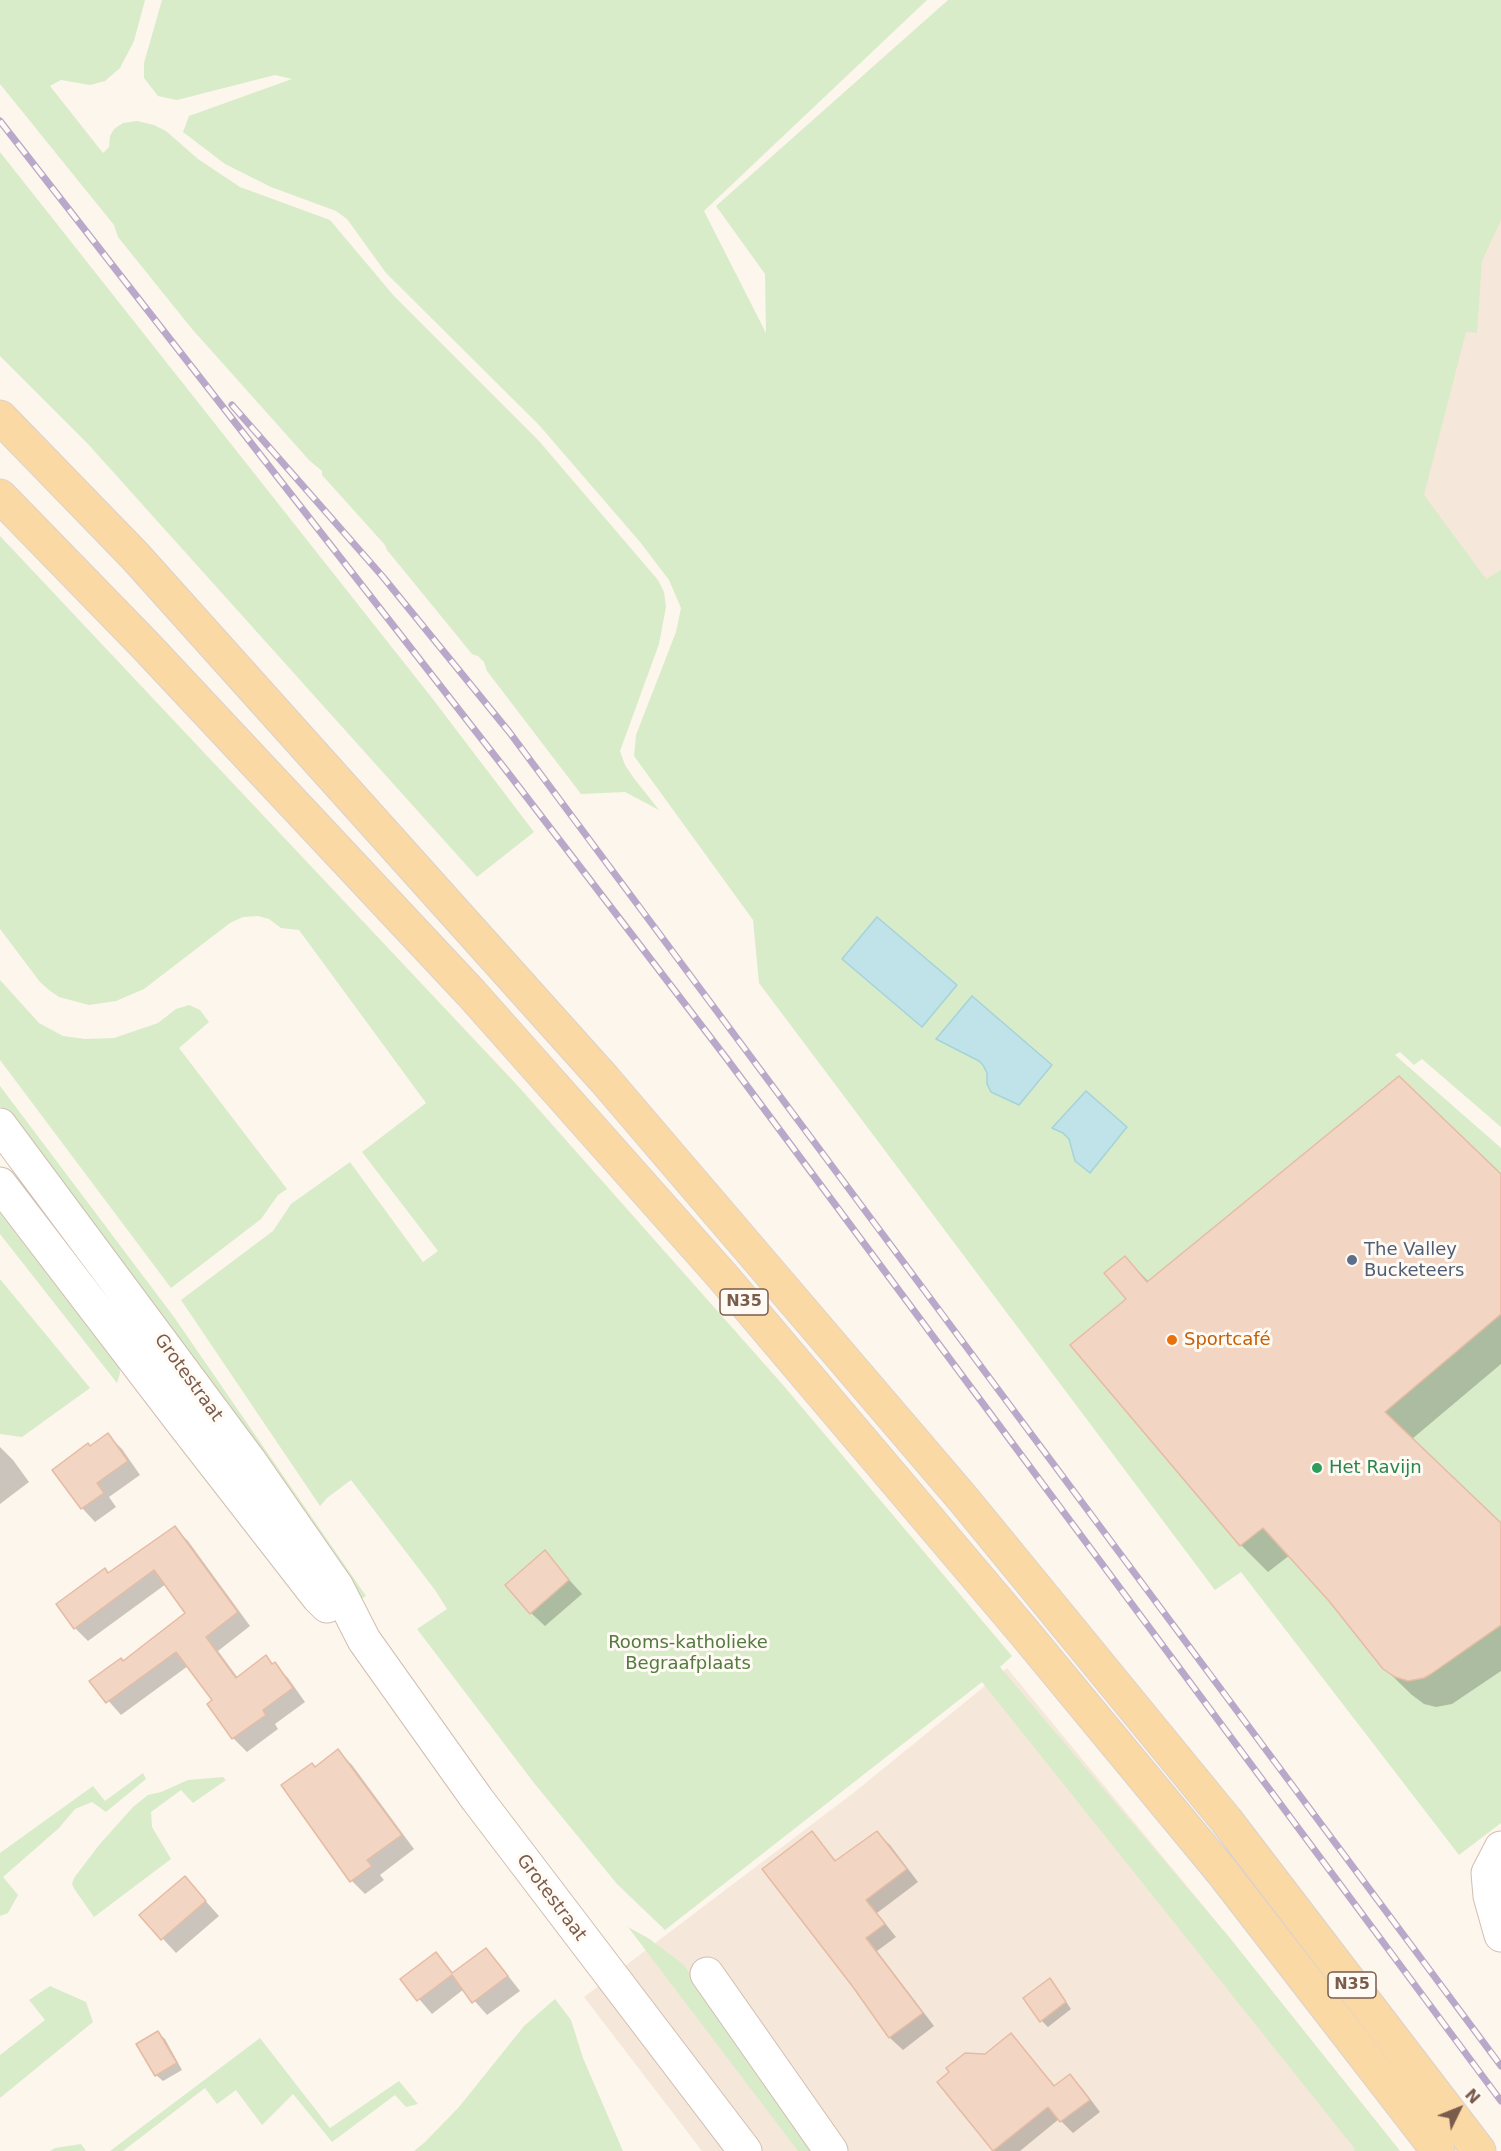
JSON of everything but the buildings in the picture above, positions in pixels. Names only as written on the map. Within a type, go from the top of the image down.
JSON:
[{"type":"main road","name":"N35","points":[[0,417],[135,556],[604,1080],[940,1472],[1226,1820],[1479,2151]]},
{"type":"main road","name":"N35","points":[[0,496],[145,645],[471,993],[724,1278],[1016,1622],[1223,1873],[1438,2151]]},
{"type":"street","name":"Grotestraat","points":[[0,1125],[256,1470],[338,1587],[364,1640],[477,1799],[745,2151]]},
{"type":"street","name":"Grotestraat","points":[[0,1184],[318,1597],[364,1640]]},
{"type":"street","points":[[1495,1860],[1490,1896],[1501,1935]]},
{"type":"street","points":[[706,1974],[831,2151]]},
{"type":"shaded area","points":[[1501,0],[1501,602],[1286,311]]},
{"type":"shaded area","points":[[1007,1668],[1229,1937],[1400,2151],[702,2151],[584,1997],[852,1794]]},
{"type":"green space","points":[[0,0],[145,0],[134,41],[120,68],[105,81],[90,85],[61,80],[50,86],[103,153],[109,147],[110,136],[114,129],[123,123],[137,121],[154,125],[166,131],[198,159],[240,187],[330,220],[394,296],[539,441],[658,580],[664,592],[666,607],[659,644],[620,751],[625,765],[659,810],[625,792],[581,794],[487,671],[484,662],[472,654],[385,545],[322,475],[322,471],[309,460],[192,329],[118,237],[114,225],[0,84]]},
{"type":"green space","points":[[162,0],[927,0],[704,211],[766,333],[765,274],[716,206],[948,0],[1501,0],[1501,220],[1482,261],[1477,333],[1466,332],[1424,495],[1486,579],[1501,570],[1501,1127],[1422,1059],[1414,1065],[1400,1052],[1395,1055],[1501,1148],[1501,1823],[1459,1855],[1241,1572],[1215,1590],[759,983],[753,920],[634,756],[636,735],[676,632],[681,608],[669,580],[640,542],[539,425],[386,273],[347,219],[336,211],[271,187],[225,164],[183,132],[189,116],[292,79],[275,75],[177,100],[158,96],[144,78],[144,63]]},
{"type":"green space","points":[[0,152],[432,698],[534,832],[477,877],[88,444],[0,356]]},
{"type":"green space","name":"Rooms-katholieke Begraafplaats","points":[[0,536],[518,1086],[783,1385],[1012,1656],[1000,1667],[1229,1937],[1400,2151],[1354,2151],[1355,2149],[982,1682],[665,1930],[617,1884],[534,1783],[417,1629],[447,1609],[435,1590],[351,1480],[320,1506],[181,1300],[273,1231],[291,1204],[350,1162],[423,1262],[438,1251],[362,1152],[426,1103],[299,930],[281,928],[269,919],[258,916],[243,917],[230,923],[144,989],[116,1001],[89,1005],[59,997],[49,990],[40,982],[0,929]]},
{"type":"green space","points":[[0,980],[39,1023],[63,1036],[85,1039],[114,1038],[158,1023],[176,1009],[189,1005],[200,1010],[209,1022],[179,1048],[287,1189],[278,1195],[261,1219],[171,1288],[0,1060]]},
{"type":"green space","points":[[0,1086],[174,1317],[366,1596],[361,1599],[221,1402],[0,1106]]},
{"type":"green space","points":[[0,1199],[118,1350],[120,1373],[117,1383],[0,1234]]},
{"type":"green space","points":[[0,1279],[90,1388],[22,1437],[0,1434]]},
{"type":"green space","points":[[143,1773],[146,1779],[106,1812],[92,1802],[75,1809],[59,1828],[3,1877],[18,1895],[8,1913],[0,1916],[0,1853],[93,1786],[105,1801]]},
{"type":"green space","points":[[223,1777],[226,1780],[193,1803],[181,1790],[151,1812],[152,1827],[171,1859],[94,1917],[75,1890],[72,1884],[74,1878],[99,1845],[133,1807],[148,1795],[188,1780]]},
{"type":"green space","points":[[628,1927],[648,1938],[683,1964],[818,2151],[798,2151]]},
{"type":"green space","points":[[50,1986],[86,2002],[93,2022],[0,2098],[0,2055],[45,2020],[29,2000]]},
{"type":"green space","points":[[555,1999],[571,2020],[583,2058],[623,2151],[414,2151],[459,2107],[524,2026]]},
{"type":"green space","points":[[260,2038],[330,2128],[399,2081],[418,2104],[406,2107],[395,2095],[332,2142],[293,2094],[262,2125],[236,2090],[217,2104],[205,2088],[123,2151],[110,2151]]},
{"type":"green space","points":[[81,2144],[86,2151],[50,2151],[55,2148]]},
{"type":"water","points":[[877,917],[957,985],[922,1027],[842,959]]},
{"type":"water","points":[[972,996],[1052,1065],[1019,1105],[991,1092],[987,1084],[987,1073],[979,1061],[936,1039]]},
{"type":"water","points":[[1086,1091],[1127,1127],[1090,1173],[1075,1161],[1069,1139],[1052,1128]]},
{"type":"railway","points":[[0,121],[509,774],[727,1059],[1501,2101]]},
{"type":"railway","points":[[232,405],[383,577],[510,733],[1501,2066]]},
{"type":"place","name":"The Valley Bucketeers","points":[[1352,1260]]},
{"type":"place","name":"Sportcafé","points":[[1172,1340]]},
{"type":"place","name":"Het Ravijn","points":[[1317,1468]]}]
